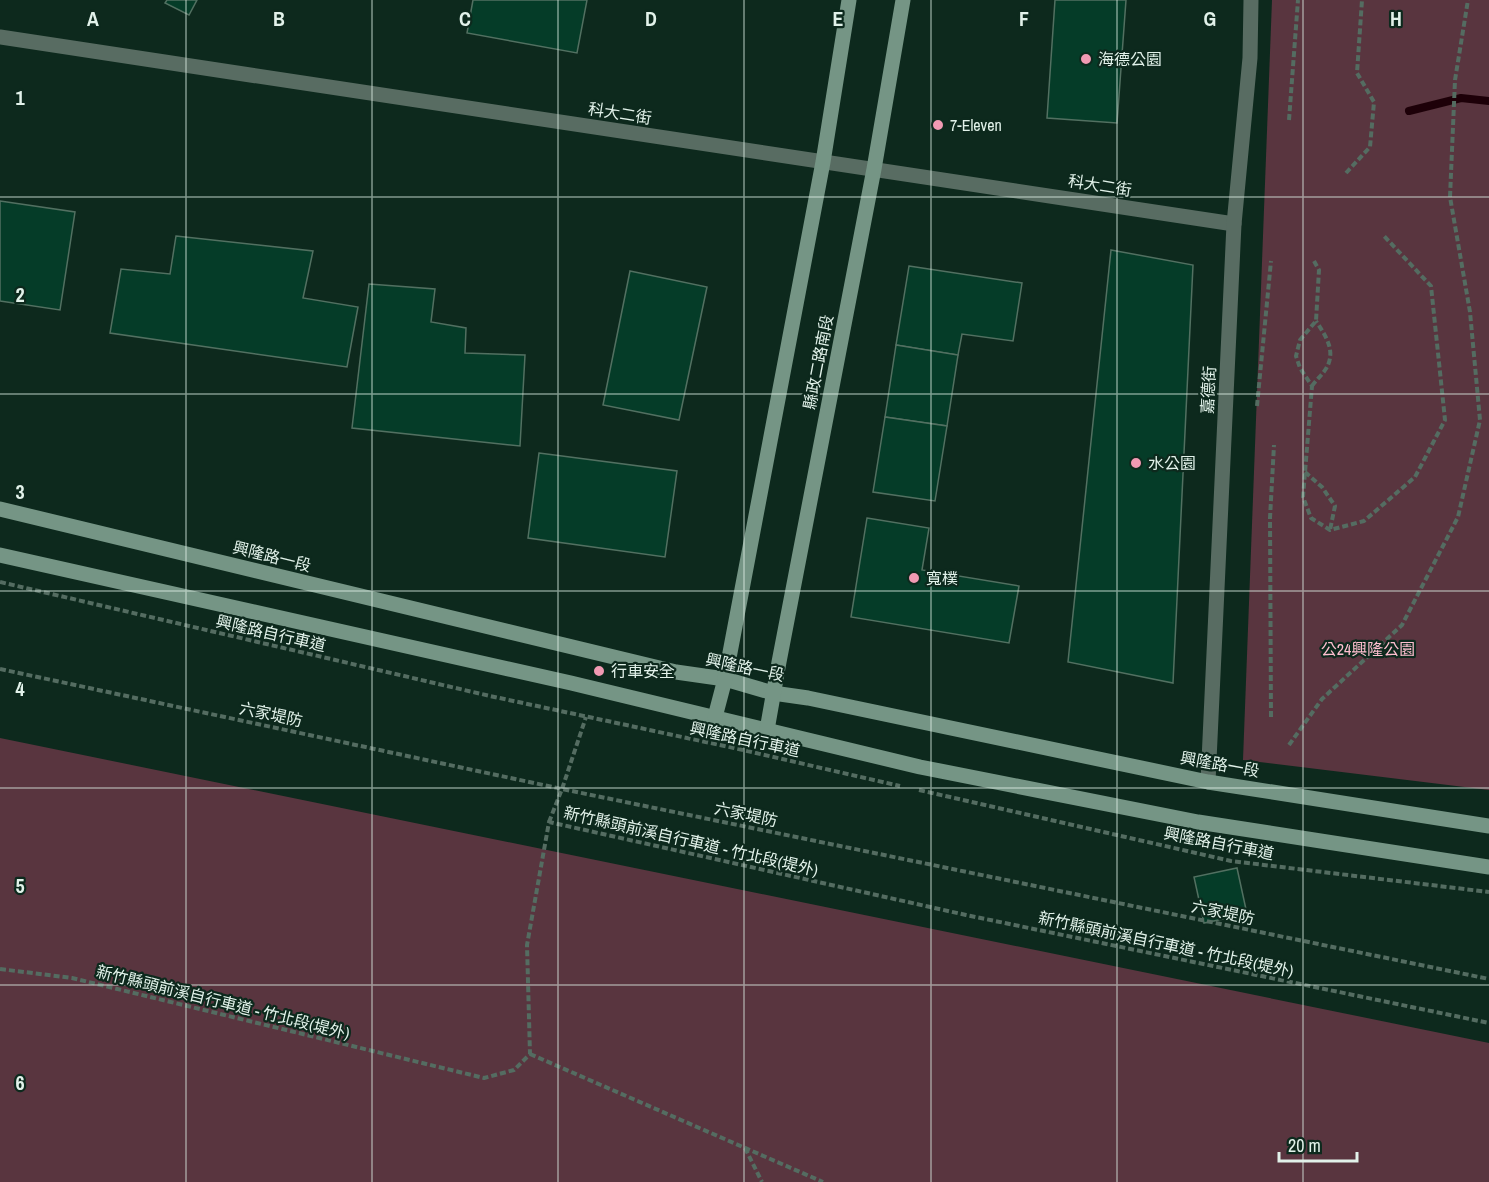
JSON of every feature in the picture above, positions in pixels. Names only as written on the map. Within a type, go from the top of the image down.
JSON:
[{"type":"street","name":"縣政二路南段","points":[[716,717],[824,162],[849,0]]},
{"type":"street","name":"縣政二路南段","points":[[767,730],[874,169],[903,0]]},
{"type":"street","name":"嘉德街","points":[[1209,782],[1234,224],[1250,58],[1251,0]]},
{"type":"street","name":"科大二街","points":[[0,37],[1234,224]]},
{"type":"street","name":"興隆路一段","points":[[0,509],[664,669],[725,679],[773,693],[808,698],[1209,782],[1489,826]]},
{"type":"street","points":[[0,555],[560,680],[920,767],[1198,822],[1489,867]]},
{"type":"path","points":[[1289,120],[1298,0]]},
{"type":"path","points":[[1346,173],[1370,147],[1374,102],[1357,73],[1362,0]]},
{"type":"path","points":[[1289,745],[1322,699],[1402,625],[1458,517],[1480,420],[1470,312],[1450,197],[1455,80],[1468,0]]},
{"type":"path","points":[[1316,321],[1300,340],[1296,356],[1311,386],[1303,497],[1311,518],[1330,530],[1364,520],[1415,477],[1445,420],[1431,286],[1384,236]]},
{"type":"path","points":[[1257,406],[1271,261]]},
{"type":"path","points":[[1311,386],[1327,367],[1331,354],[1327,339],[1316,321],[1319,270],[1314,261]]},
{"type":"path","points":[[1271,717],[1270,518],[1274,445]]},
{"type":"path","points":[[1305,472],[1322,487],[1335,506],[1330,530]]},
{"type":"path","name":"興隆路自行車道","points":[[0,582],[490,696],[903,786]]},
{"type":"path","name":"六家堤防","points":[[0,669],[562,789],[1489,979]]},
{"type":"path","points":[[549,822],[586,717]]},
{"type":"path","name":"興隆路自行車道","points":[[915,789],[1231,861],[1489,892]]},
{"type":"path","name":"新竹縣頭前溪自行車道 - 竹北段(堤外)","points":[[0,969],[72,978],[484,1078],[514,1070],[530,1054],[527,945],[549,822],[966,915],[1489,1023]]},
{"type":"path","points":[[530,1054],[823,1182]]},
{"type":"path","points":[[744,1148],[762,1182]]},
{"type":"green space","name":"公24興隆公園","points":[[1272,0],[1489,0],[1489,790],[1243,760]]},
{"type":"green space","points":[[0,738],[1489,1043],[1489,1182],[0,1182]]},
{"type":"building","points":[[167,0],[197,0],[189,15],[165,3]]},
{"type":"building","points":[[473,0],[587,0],[577,53],[467,33]]},
{"type":"building","name":"海德公園","points":[[1055,0],[1126,0],[1117,123],[1047,118]]},
{"type":"building","points":[[0,201],[75,212],[60,310],[0,301]]},
{"type":"building","points":[[176,236],[313,251],[303,298],[358,307],[347,367],[110,333],[121,269],[170,274]]},
{"type":"building","name":"水公園","points":[[1111,250],[1193,265],[1173,683],[1068,662]]},
{"type":"building","points":[[909,266],[1022,283],[1013,341],[962,334],[958,355],[896,345]]},
{"type":"building","points":[[630,271],[707,287],[679,420],[603,405]]},
{"type":"building","points":[[369,284],[435,289],[431,322],[466,328],[465,353],[525,355],[520,446],[352,428]]},
{"type":"building","points":[[896,345],[958,355],[947,426],[885,417]]},
{"type":"building","points":[[885,417],[947,426],[935,501],[873,492]]},
{"type":"building","points":[[539,453],[677,471],[665,557],[528,538]]},
{"type":"building","name":"寬樸","points":[[867,518],[929,528],[922,570],[1019,586],[1009,643],[851,617]]},
{"type":"building","points":[[1237,868],[1247,914],[1204,923],[1194,877]]},
{"type":"waterway","points":[[1409,111],[1461,98],[1489,101]]},
{"type":"place","name":"海德公園","points":[[1086,59]]},
{"type":"place","name":"7-Eleven","points":[[938,125]]},
{"type":"place","name":"水公園","points":[[1136,463]]},
{"type":"place","name":"寬樸","points":[[914,578]]},
{"type":"place","name":"行車安全","points":[[599,671]]}]
